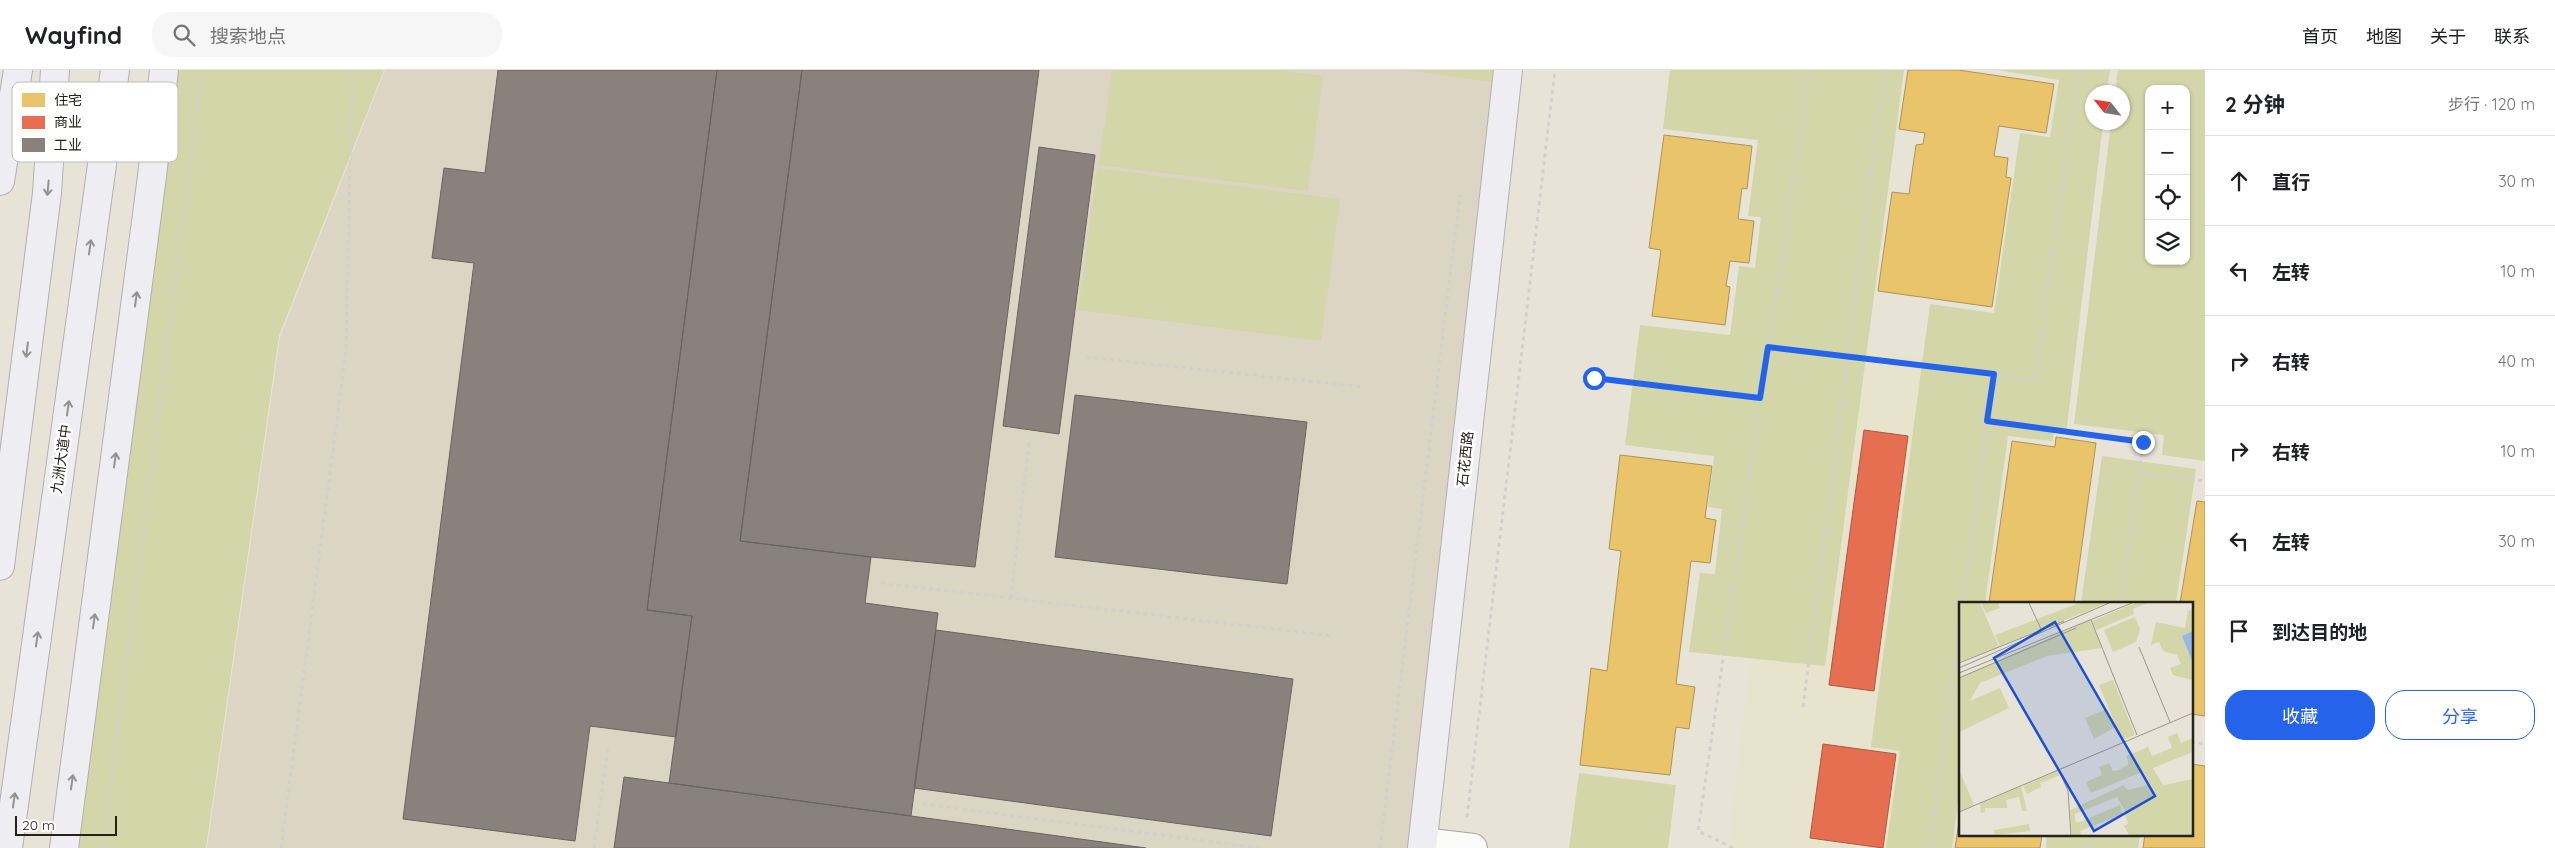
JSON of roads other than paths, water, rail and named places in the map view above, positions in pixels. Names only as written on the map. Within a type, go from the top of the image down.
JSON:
[{"type":"main road","name":"石花西路","points":[[1422,845],[1508,70]]},
{"type":"main road","points":[[0,181],[12,107]]},
{"type":"main road","points":[[0,566],[47,193],[49,162]]},
{"type":"main road","name":"九洲大道中","points":[[8,848],[102,162]]},
{"type":"main road","points":[[64,848],[154,162]]},
{"type":"lane","points":[[1422,845],[1468,847]]}]
